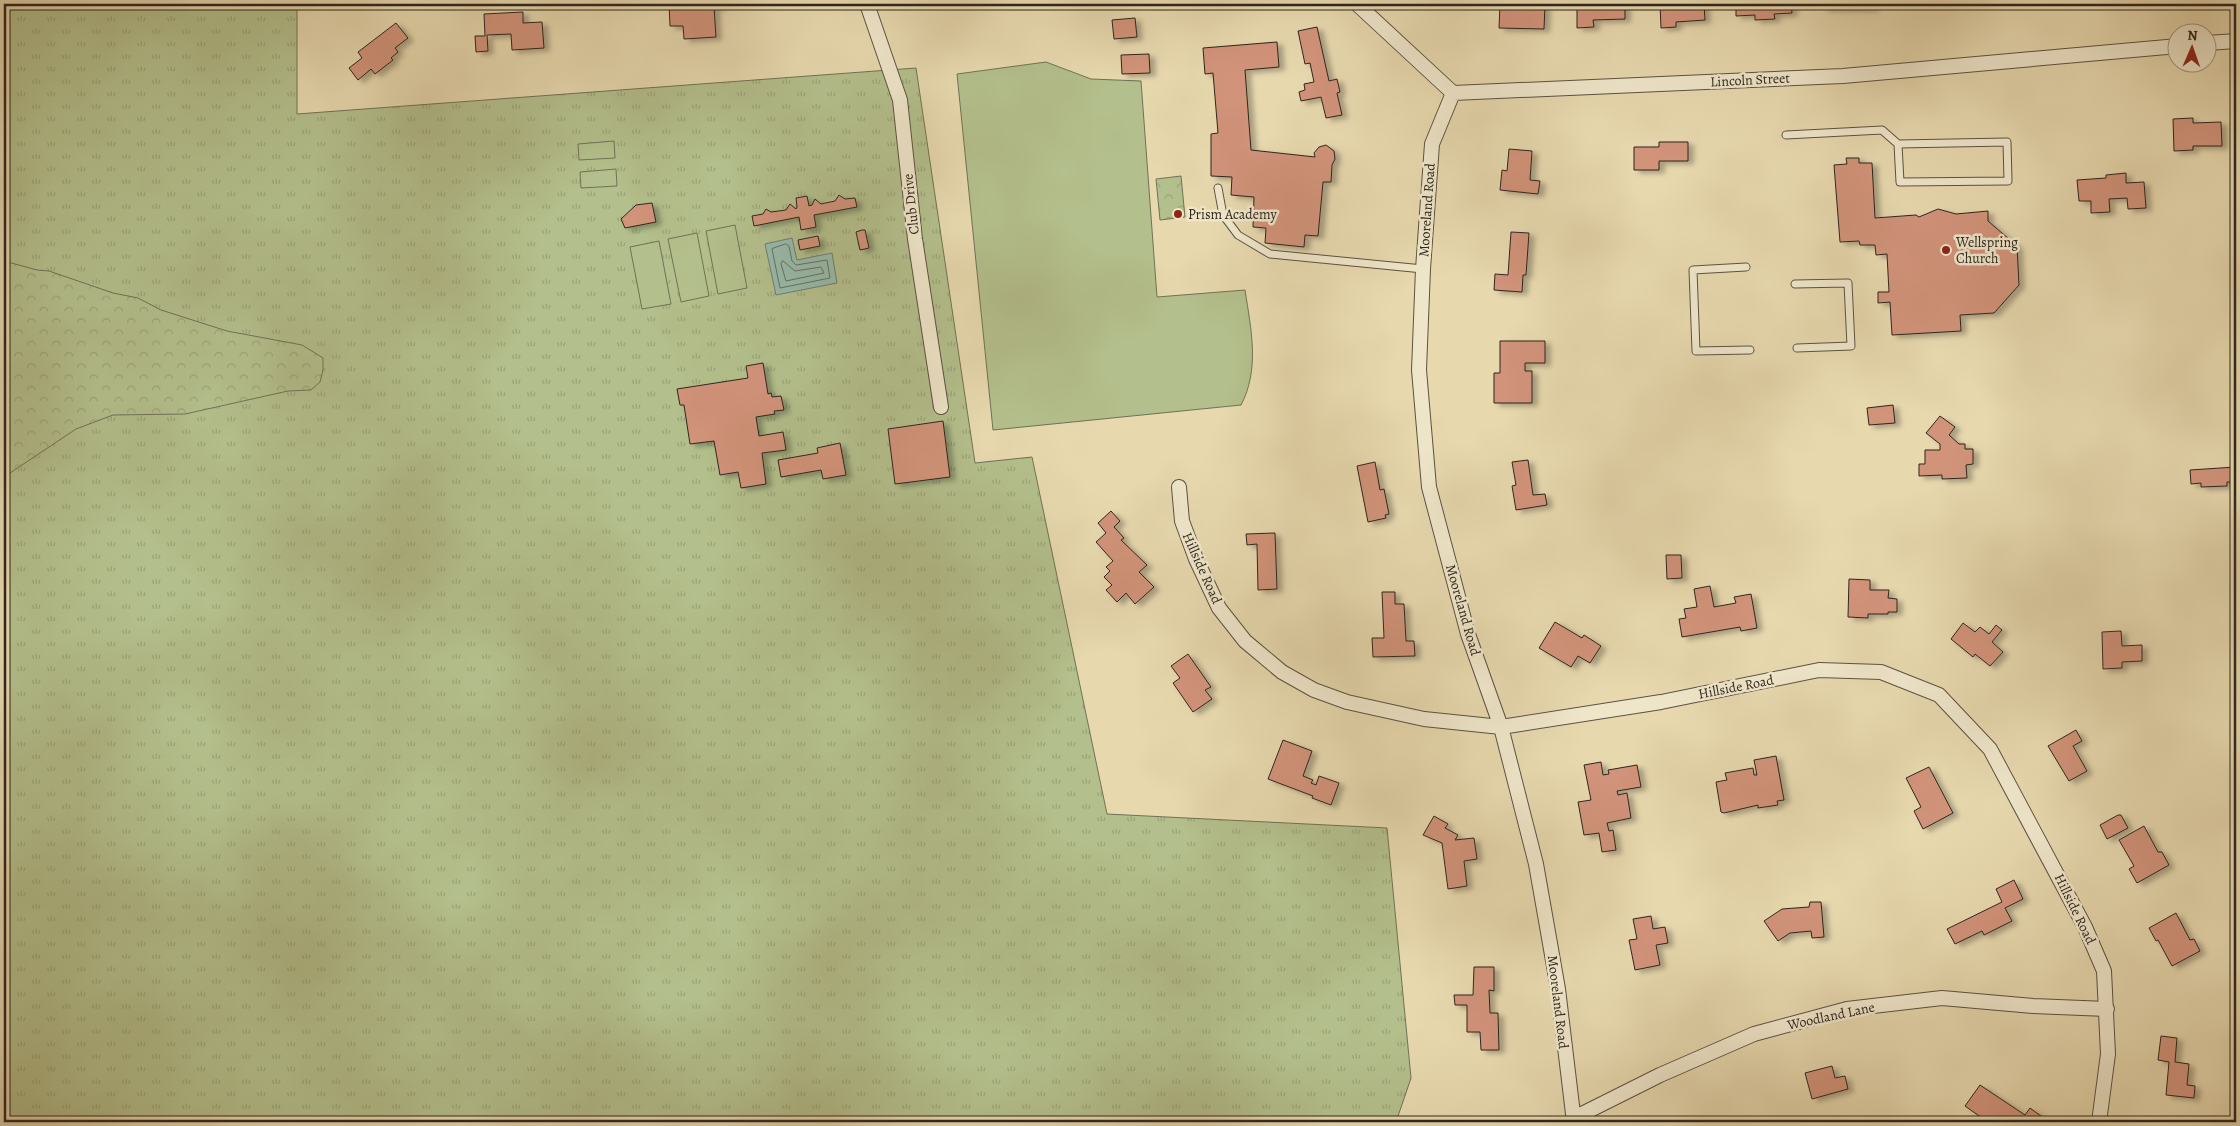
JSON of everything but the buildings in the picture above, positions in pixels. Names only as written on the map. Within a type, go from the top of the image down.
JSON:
[{"type":"street","name":"Club Drive","points":[[867,4],[900,100],[915,239],[941,407]]},
{"type":"street","points":[[1357,4],[1453,93]]},
{"type":"street","points":[[2218,42],[2236,41]]},
{"type":"street","name":"Lincoln Street","points":[[1453,93],[1842,76],[2168,47]]},
{"type":"street","name":"Mooreland Road","points":[[1453,93],[1432,144],[1423,269],[1420,370],[1429,487],[1468,634],[1501,726],[1536,864],[1558,989],[1566,1067],[1574,1120]]},
{"type":"street","name":"Hillside Road","points":[[1179,487],[1182,521],[1196,559],[1219,608],[1245,641],[1282,672],[1314,690],[1347,702],[1424,718],[1501,726],[1661,702],[1819,670],[1881,672],[1939,695],[1990,749],[2085,927],[2104,971],[2108,1054],[2099,1122]]},
{"type":"street","name":"Woodland Lane","points":[[1574,1120],[1660,1075],[1754,1034],[1847,1010],[1942,998],[2033,1006],[2107,1009]]},
{"type":"lane","points":[[1786,135],[1882,130],[1898,144],[2007,142],[2008,181],[1900,182],[1898,144]]},
{"type":"lane","points":[[1218,188],[1224,215],[1238,235],[1270,254],[1423,269]]},
{"type":"lane","points":[[1746,268],[1693,270],[1696,351],[1750,350]]},
{"type":"lane","points":[[1795,284],[1848,283],[1851,346],[1797,348]]},
{"type":"green space","points":[[4,4],[297,4],[297,114],[916,68],[975,463],[1032,457],[1107,814],[1387,828],[1411,1078],[1396,1122],[4,1122]]},
{"type":"green space","points":[[1046,62],[1091,79],[1141,81],[1157,297],[1245,290],[1251,334],[1252,363],[1247,391],[1241,405],[993,430],[957,74]]},
{"type":"green space","points":[[614,141],[615,158],[579,160],[578,144]]},
{"type":"green space","points":[[616,169],[617,186],[581,188],[580,172]]},
{"type":"green space","points":[[1181,176],[1185,217],[1160,220],[1156,179]]},
{"type":"green space","points":[[735,225],[747,288],[718,294],[706,231]]},
{"type":"green space","points":[[697,233],[709,296],[681,302],[668,239]]},
{"type":"green space","points":[[659,241],[671,304],[642,309],[630,247]]},
{"type":"green space","points":[[4,261],[37,270],[49,271],[113,293],[138,298],[161,310],[227,331],[302,345],[323,358],[320,382],[311,390],[288,391],[185,414],[113,415],[76,429],[4,477]]},
{"type":"water","points":[[792,238],[797,260],[832,253],[837,283],[776,295],[765,244]]},
{"type":"place","name":"Prism Academy","points":[[1178,214]]},
{"type":"place","name":"Wellspring Church","points":[[1946,250]]}]
